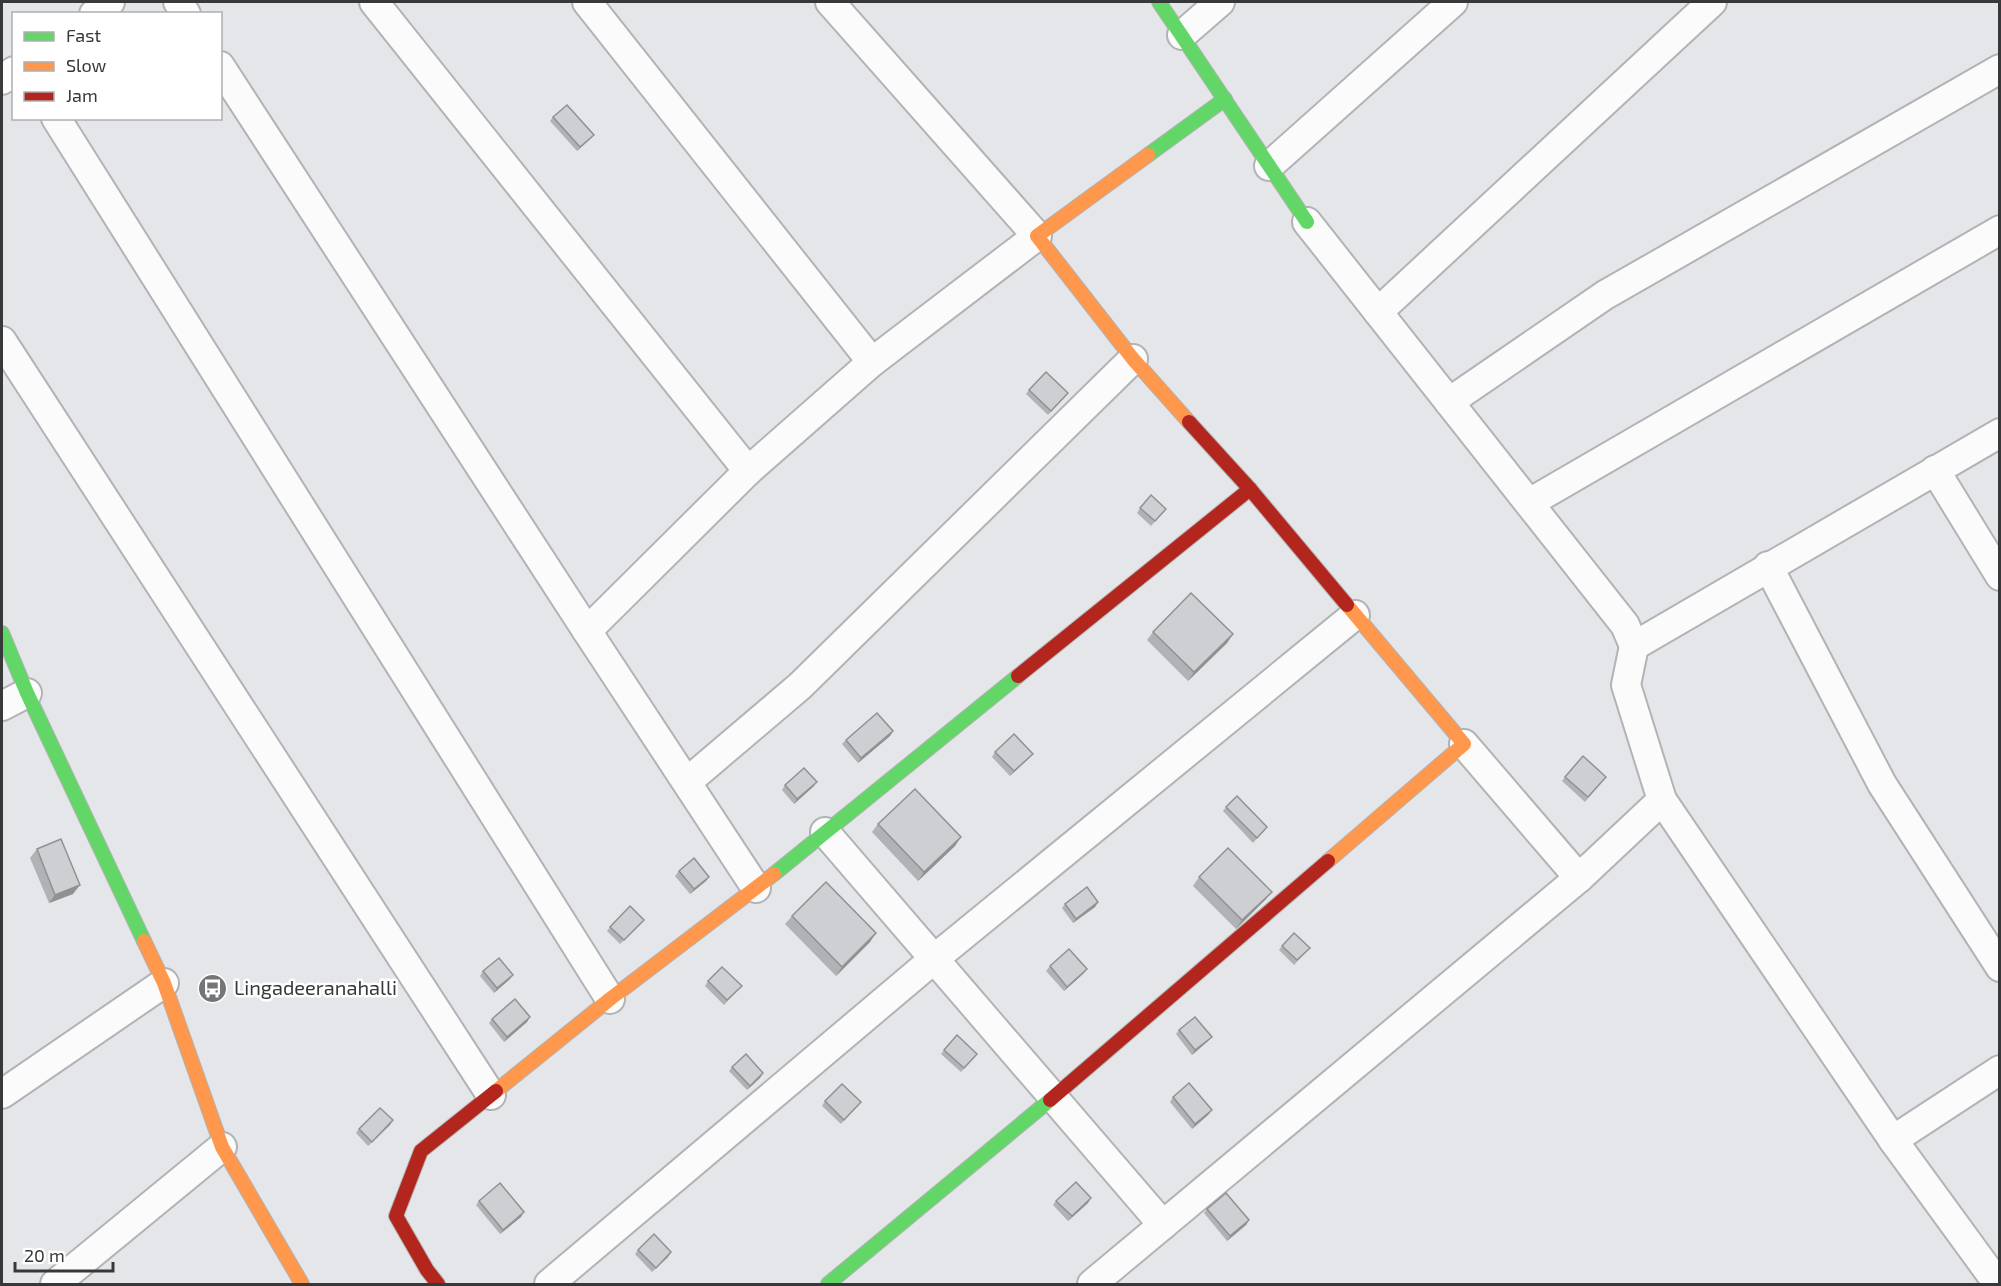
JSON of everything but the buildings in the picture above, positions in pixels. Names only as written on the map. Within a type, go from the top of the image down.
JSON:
[{"type":"street","points":[[97,12],[110,2]]},
{"type":"street","points":[[374,2],[748,471]]},
{"type":"street","points":[[587,2],[872,362]]},
{"type":"street","points":[[830,2],[1036,236],[1133,359],[1250,489],[1579,878]]},
{"type":"street","points":[[1159,2],[1307,222],[1625,626],[1634,646],[1626,686],[1662,800],[1893,1140],[1998,1284]]},
{"type":"street","points":[[1182,35],[1220,2]]},
{"type":"street","points":[[1269,165],[1453,2]]},
{"type":"street","points":[[1378,312],[1712,2]]},
{"type":"street","points":[[222,69],[586,631],[756,888]]},
{"type":"street","points":[[1449,402],[1605,295],[2000,69]]},
{"type":"street","points":[[586,631],[748,471],[872,362],[1036,236],[1225,99]]},
{"type":"street","points":[[57,120],[610,999]]},
{"type":"street","points":[[1529,503],[2000,230]]},
{"type":"street","points":[[2,341],[491,1095]]},
{"type":"street","points":[[687,782],[800,686],[1133,359]]},
{"type":"street","points":[[1634,646],[2000,433]]},
{"type":"street","points":[[1935,470],[2000,576]]},
{"type":"street","points":[[438,1284],[427,1270],[396,1216],[421,1152],[610,999],[756,888],[1250,489]]},
{"type":"street","points":[[1768,566],[1882,784],[2000,967]]},
{"type":"street","points":[[549,1284],[934,959],[1355,615]]},
{"type":"street","points":[[2,633],[27,693],[164,982],[222,1147],[302,1284]]},
{"type":"street","points":[[2,706],[27,693]]},
{"type":"street","points":[[828,1284],[1053,1097],[1464,744]]},
{"type":"street","points":[[1092,1284],[1579,878],[1662,800]]},
{"type":"street","points":[[825,832],[1163,1225]]},
{"type":"street","points":[[2,1093],[164,982]]},
{"type":"street","points":[[1893,1140],[2000,1070]]},
{"type":"street","points":[[55,1284],[222,1147]]},
{"type":"traffic: fast","points":[[1159,2],[1307,222]]},
{"type":"traffic: fast","points":[[1148,155],[1225,99]]},
{"type":"traffic: fast","points":[[2,633],[27,693],[144,941]]},
{"type":"traffic: fast","points":[[774,874],[1018,676]]},
{"type":"traffic: fast","points":[[828,1284],[1050,1100]]},
{"type":"traffic: slow","points":[[1148,155],[1037,236],[1133,359],[1189,422]]},
{"type":"traffic: slow","points":[[1328,861],[1464,744],[1347,605]]},
{"type":"traffic: slow","points":[[496,1091],[610,999],[774,874]]},
{"type":"traffic: slow","points":[[144,941],[164,983],[222,1147],[302,1284]]},
{"type":"traffic: jam","points":[[1189,422],[1250,489],[1347,605]]},
{"type":"traffic: jam","points":[[1018,676],[1250,489]]},
{"type":"traffic: jam","points":[[1050,1100],[1328,861]]},
{"type":"traffic: jam","points":[[438,1284],[427,1270],[396,1216],[421,1151],[496,1091]]},
{"type":"place","name":"Lingadeeranahalli","points":[[213,988]]}]
